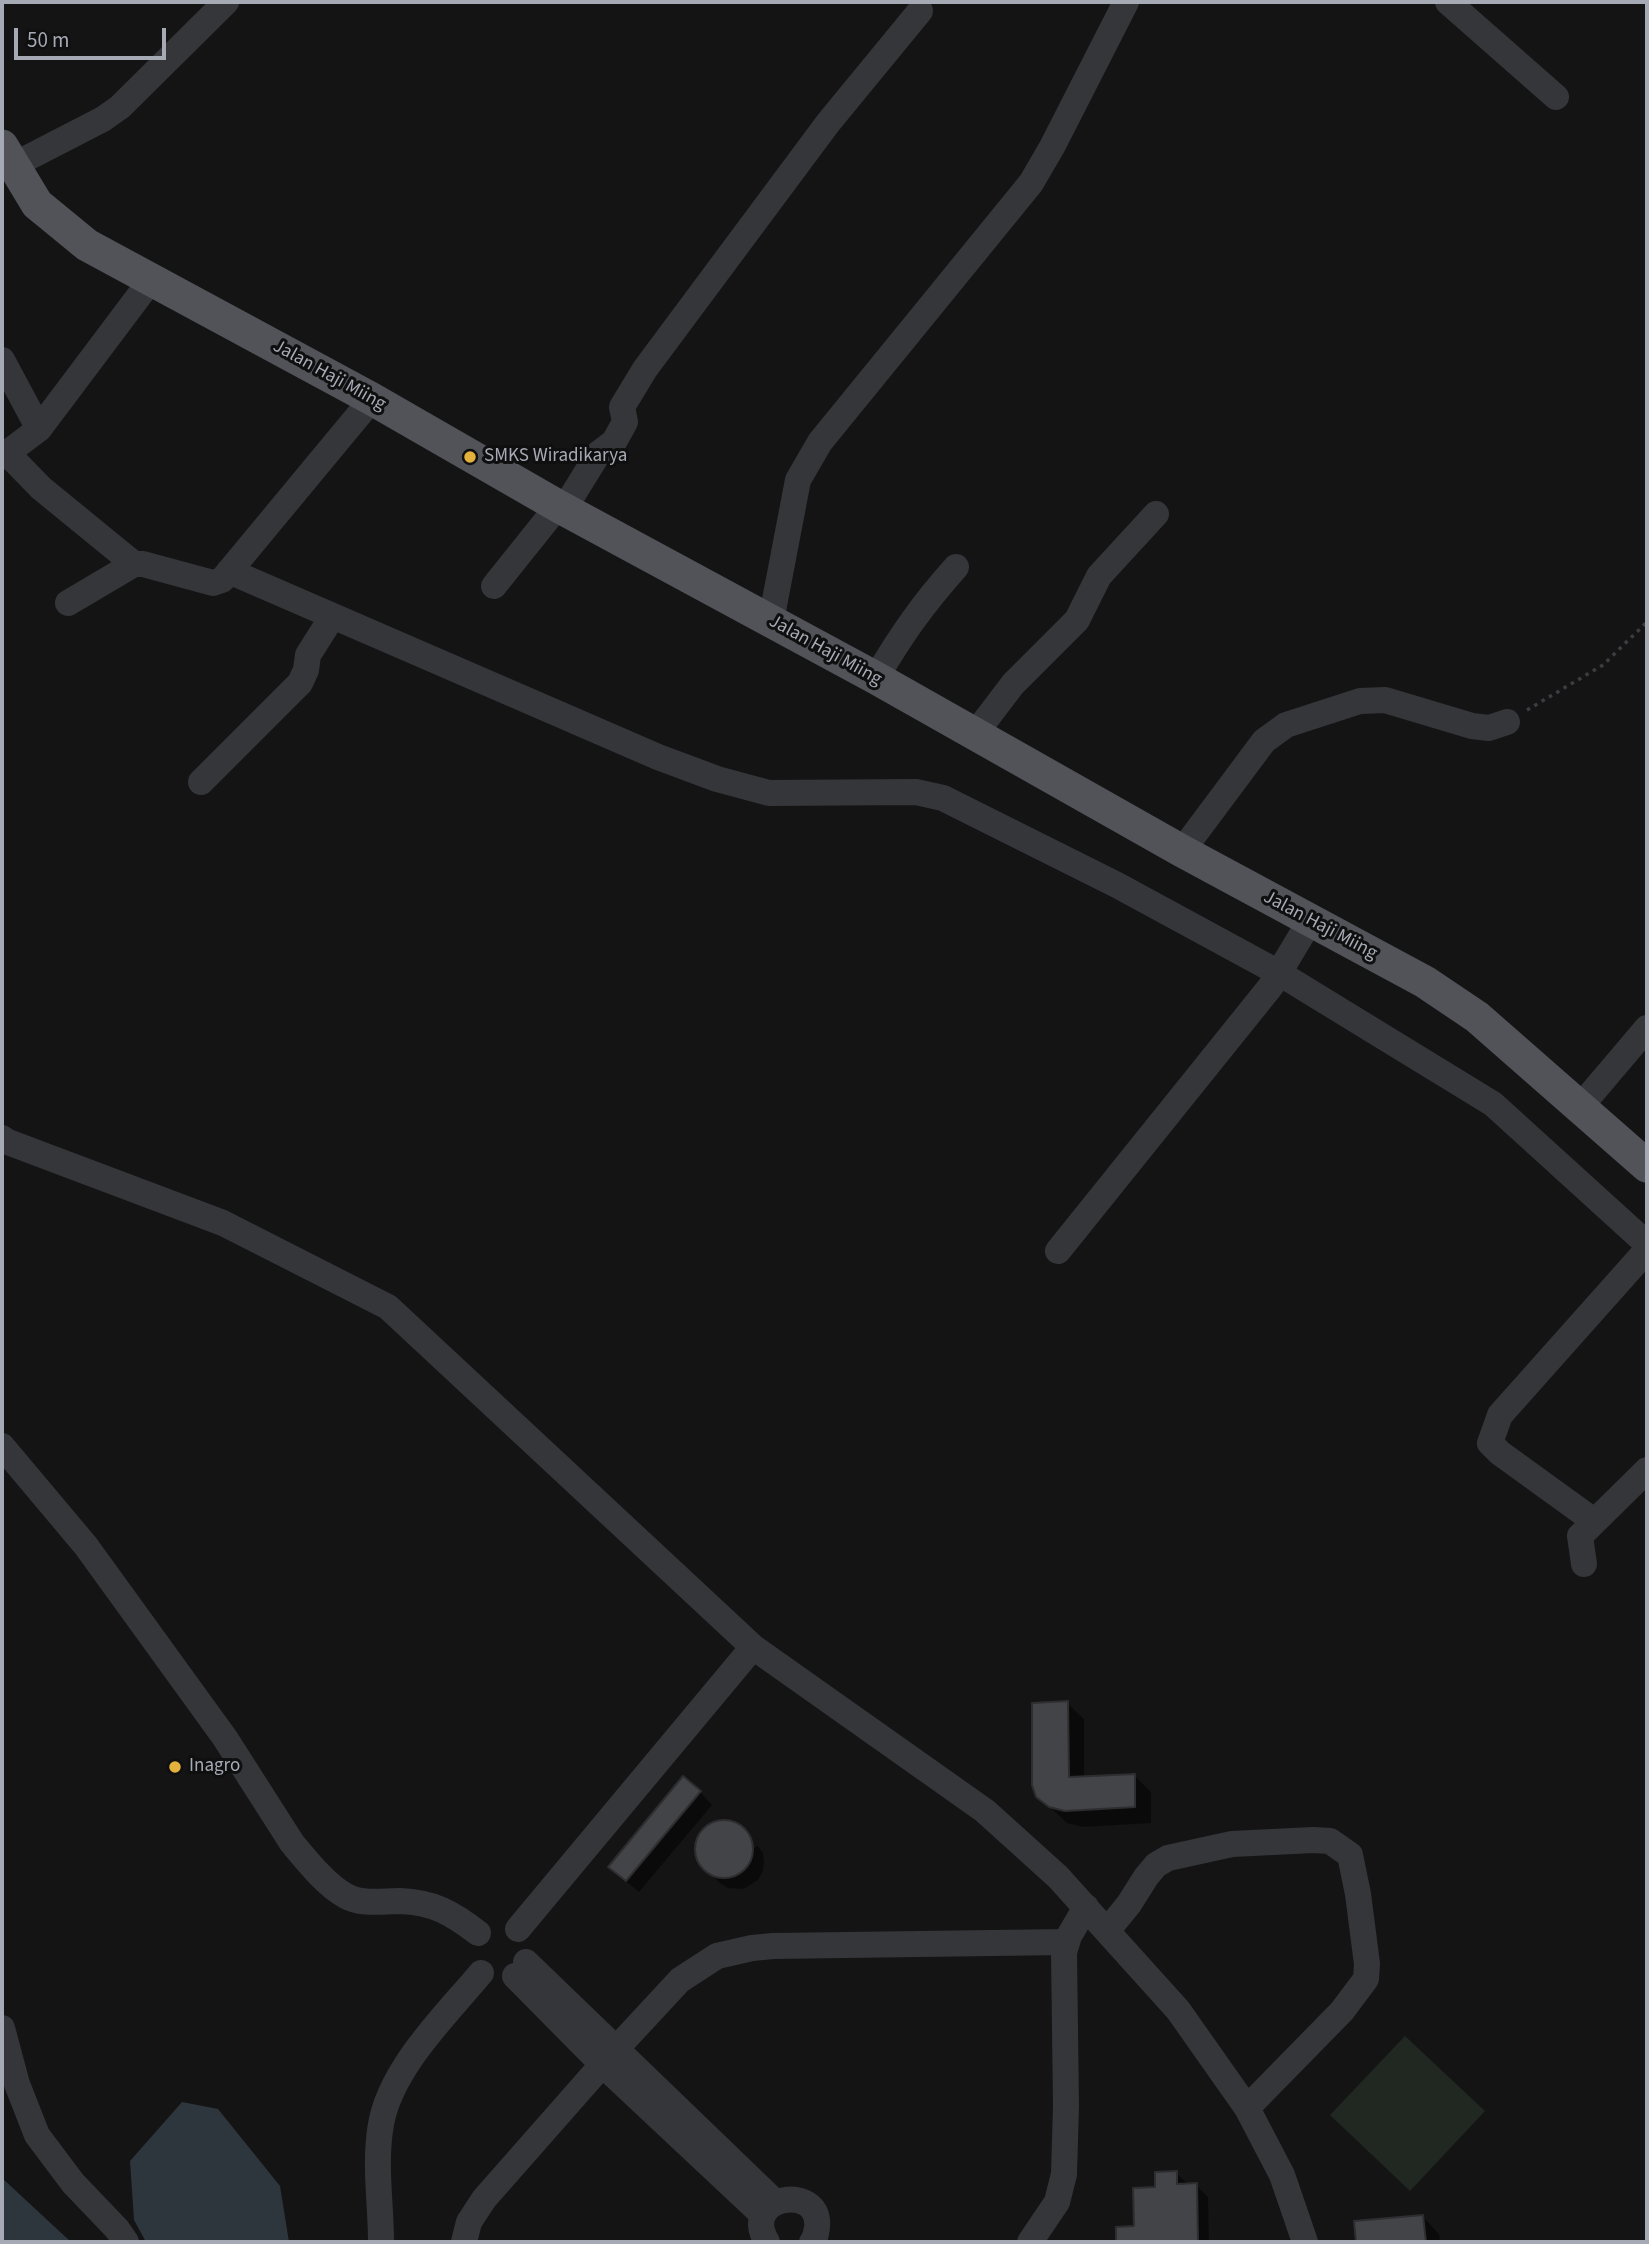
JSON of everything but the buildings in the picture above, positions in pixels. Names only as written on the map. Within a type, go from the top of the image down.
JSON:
[{"type":"main road","name":"Jalan Haji Miing","points":[[7,156],[37,204],[87,245],[372,399],[561,508],[876,678],[1182,851],[1425,982],[1463,1007],[1647,1166]]},
{"type":"street","points":[[7,156],[103,119],[120,107],[226,2]]},
{"type":"street","points":[[771,621],[798,480],[820,442],[1031,183],[1126,2]]},
{"type":"street","points":[[1448,2],[1556,97]]},
{"type":"street","points":[[494,586],[561,508],[598,454],[614,442],[625,422],[622,407],[645,369],[828,123],[920,11]]},
{"type":"street","points":[[134,565],[4,455],[39,429],[151,280]]},
{"type":"street","points":[[2,360],[39,429]]},
{"type":"street","points":[[68,603],[134,565],[143,564],[213,583],[222,580],[372,399]]},
{"type":"street","points":[[975,734],[1013,684],[1077,620],[1099,576],[1156,514]]},
{"type":"street","points":[[876,678],[923,603],[956,567]]},
{"type":"street","points":[[229,571],[658,757],[717,779],[769,793],[916,792],[943,797],[1117,885],[1279,973],[1493,1104],[1647,1244]]},
{"type":"street","points":[[201,782],[300,683],[306,670],[307,655],[332,617]]},
{"type":"street","points":[[1182,851],[1264,741],[1286,725],[1360,701],[1385,700],[1472,726],[1489,728],[1507,722]]},
{"type":"street","points":[[1058,1251],[1279,973],[1310,921]]},
{"type":"street","points":[[1580,1107],[1647,1028]]},
{"type":"street","points":[[2,1138],[223,1223],[388,1307],[753,1647],[985,1811],[1058,1877],[1178,2010],[1247,2108],[1282,2175],[1305,2242]]},
{"type":"street","points":[[1594,1521],[1490,1443],[1500,1415],[1647,1250]]},
{"type":"street","points":[[2,1446],[86,1546],[225,1738],[304,1858],[347,1897],[372,1902],[431,1905],[447,1910],[478,1933]]},
{"type":"street","points":[[1584,1564],[1580,1536],[1647,1469]]},
{"type":"street","points":[[518,1929],[753,1647]]},
{"type":"street","points":[[1107,1931],[1129,1905],[1156,1865],[1168,1858],[1233,1844],[1313,1840],[1329,1841],[1350,1855],[1359,1894],[1367,1964],[1366,1979],[1342,2011],[1247,2108]]},
{"type":"street","points":[[1030,2242],[1056,2202],[1064,2174],[1066,1942],[1086,1907]]},
{"type":"street","points":[[502,1923],[518,1929],[527,1945],[520,1969],[497,1980],[481,1973],[475,1966],[471,1949],[478,1933],[493,1924],[502,1923]]},
{"type":"street","points":[[464,2242],[469,2222],[484,2199],[609,2057],[680,1980],[717,1956],[773,1946],[1066,1942]]},
{"type":"street","points":[[520,1969],[769,2209]]},
{"type":"street","points":[[381,2242],[377,2176],[381,2124],[387,2102],[418,2050],[481,1973]]},
{"type":"street","points":[[2,2028],[17,2084],[37,2135],[73,2183],[126,2242]]},
{"type":"street","points":[[767,2242],[761,2233],[769,2209],[792,2198],[808,2204],[817,2220],[816,2241]]},
{"type":"path","points":[[1507,722],[1603,665],[1647,622]]},
{"type":"shaded area","points":[[1405,2036],[1485,2111],[1410,2191],[1330,2115]]},
{"type":"shaded area","points":[[182,2102],[218,2109],[280,2186],[289,2242],[146,2242],[134,2220],[130,2161]]},
{"type":"shaded area","points":[[2,2178],[71,2242],[2,2242]]},
{"type":"place","name":"SMKS Wiradikarya","points":[[470,457]]},
{"type":"place","name":"Inagro","points":[[175,1767]]}]
